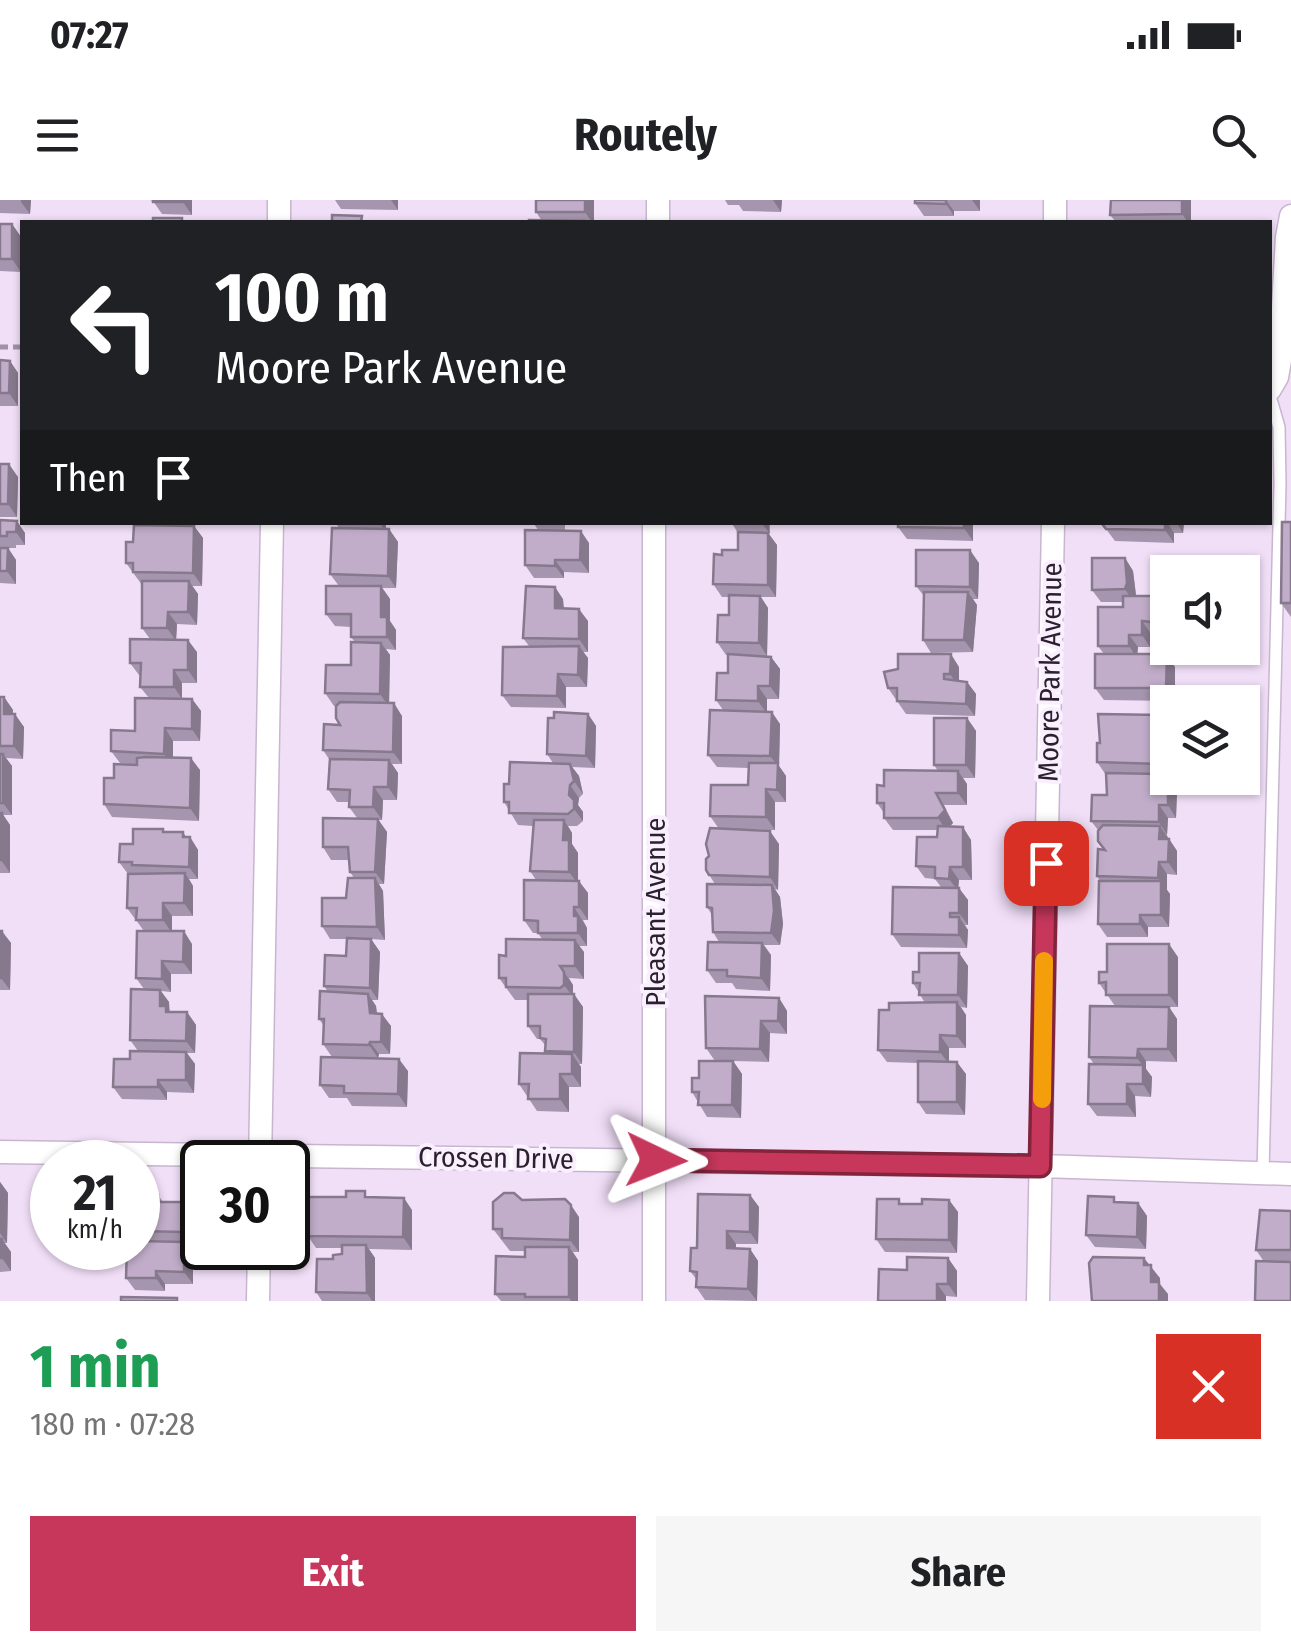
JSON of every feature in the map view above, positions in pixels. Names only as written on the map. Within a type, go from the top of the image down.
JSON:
[{"type":"street","points":[[1272,388],[1280,360],[1291,216]]},
{"type":"street","points":[[260,1140],[272,525]]},
{"type":"street","name":"Pleasant Avenue","points":[[654,525],[654,1301]]},
{"type":"street","name":"Moore Park Avenue","points":[[1038,1301],[1052,525]]},
{"type":"street","name":"Crossen Drive","points":[[0,1152],[180,1156]]},
{"type":"street","name":"Crossen Drive","points":[[310,1158],[1040,1166],[1291,1174]]},
{"type":"street","points":[[258,1301],[259,1270]]},
{"type":"lane","points":[[1262,1173],[1280,484],[1279,427],[1272,400]]},
{"type":"building","points":[[536,200],[585,200],[585,212],[536,212]]},
{"type":"building","points":[[946,200],[946,204],[915,203]]},
{"type":"building","points":[[1111,200],[1182,200],[1182,214],[1110,215]]},
{"type":"building","points":[[332,215],[362,216],[361,220],[332,220]]},
{"type":"building","points":[[0,224],[12,224],[12,259],[0,259]]},
{"type":"building","points":[[0,360],[10,361],[9,393],[0,393]]},
{"type":"building","points":[[0,464],[9,464],[8,504],[0,504]]},
{"type":"building","points":[[0,520],[17,521],[16,532],[0,536]]},
{"type":"building","points":[[1282,522],[1291,522],[1291,603],[1281,603]]},
{"type":"building","points":[[134,525],[194,526],[193,573],[133,572],[133,563],[126,563],[126,542],[133,542]]},
{"type":"building","points":[[898,525],[964,525],[964,528]]},
{"type":"building","points":[[1103,525],[1165,525],[1165,530],[1106,529]]},
{"type":"building","points":[[332,528],[389,529],[388,576],[330,574]]},
{"type":"building","points":[[525,530],[581,531],[580,560],[555,560],[555,566],[525,565]]},
{"type":"building","points":[[738,532],[768,533],[768,585],[713,584],[714,554],[738,550]]},
{"type":"building","points":[[0,548],[8,548],[7,571],[0,571]]},
{"type":"building","points":[[916,550],[970,550],[970,587],[916,586]]},
{"type":"building","points":[[1092,558],[1125,558],[1125,589],[1092,590]]},
{"type":"building","points":[[142,581],[189,581],[188,612],[168,612],[167,628],[142,628]]},
{"type":"building","points":[[326,586],[381,586],[381,617],[387,617],[387,637],[351,637],[351,614],[326,614]]},
{"type":"building","points":[[526,586],[555,587],[555,608],[579,609],[579,639],[523,638]]},
{"type":"building","points":[[924,592],[968,592],[964,640],[923,640]]},
{"type":"building","points":[[729,595],[760,596],[759,643],[717,642],[718,615],[729,615]]},
{"type":"building","points":[[1123,596],[1150,596],[1150,622],[1142,621],[1142,635],[1129,635],[1129,646],[1098,646],[1098,607],[1123,607]]},
{"type":"building","points":[[130,639],[188,640],[188,670],[174,670],[174,687],[140,687],[141,663],[130,663]]},
{"type":"building","points":[[351,642],[381,643],[380,694],[325,693],[326,665],[351,665]]},
{"type":"building","points":[[579,646],[578,675],[558,674],[557,696],[502,695],[503,647]]},
{"type":"building","points":[[728,654],[771,657],[770,686],[758,686],[758,701],[716,700],[717,673],[728,673]]},
{"type":"building","points":[[898,654],[951,654],[950,674],[944,674],[944,679],[967,682],[966,704],[897,701],[897,688],[888,688],[884,672],[898,669]]},
{"type":"building","points":[[1095,654],[1150,654],[1150,665],[1167,665],[1166,685],[1095,688]]},
{"type":"building","points":[[0,697],[4,697],[4,714],[15,714],[14,746],[0,746]]},
{"type":"building","points":[[135,698],[192,699],[192,729],[165,728],[164,754],[111,751],[111,730],[135,731]]},
{"type":"building","points":[[340,702],[394,703],[393,752],[323,750],[324,724],[340,725],[336,706]]},
{"type":"building","points":[[710,710],[772,712],[770,756],[708,755]]},
{"type":"building","points":[[554,712],[588,714],[586,756],[547,754],[548,718],[554,718]]},
{"type":"building","points":[[1098,714],[1150,715],[1150,764],[1097,762]]},
{"type":"building","points":[[934,718],[967,718],[966,765],[934,765]]},
{"type":"building","points":[[3,754],[3,803],[0,803]]},
{"type":"building","points":[[137,758],[191,758],[190,808],[104,804],[104,778],[114,778],[114,764],[137,765]]},
{"type":"building","points":[[330,759],[389,760],[388,787],[374,787],[373,807],[349,807],[350,790],[328,789]]},
{"type":"building","points":[[510,762],[570,764],[574,781],[569,795],[574,800],[574,809],[568,814],[509,813],[509,802],[504,802],[504,784],[509,784]]},
{"type":"building","points":[[749,763],[778,763],[777,790],[766,789],[766,817],[710,816],[711,785],[748,785]]},
{"type":"building","points":[[884,770],[958,771],[958,793],[936,793],[945,810],[938,818],[884,818],[884,803],[877,803],[877,785],[884,786]]},
{"type":"building","points":[[1106,773],[1150,774],[1150,795],[1168,795],[1168,805],[1159,805],[1159,822],[1091,821],[1092,795],[1107,795]]},
{"type":"building","points":[[2,813],[1,860],[0,860]]},
{"type":"building","points":[[323,818],[378,819],[375,872],[350,872],[348,847],[323,847]]},
{"type":"building","points":[[534,820],[564,820],[563,840],[569,840],[569,872],[530,871]]},
{"type":"building","points":[[1103,825],[1160,826],[1159,839],[1169,839],[1168,862],[1159,862],[1158,878],[1097,876],[1098,849],[1105,850],[1098,841]]},
{"type":"building","points":[[938,826],[963,827],[963,867],[950,867],[949,879],[935,878],[935,867],[916,866],[917,837],[937,837]]},
{"type":"building","points":[[710,828],[770,831],[770,877],[709,875],[706,844]]},
{"type":"building","points":[[133,829],[183,832],[183,837],[190,837],[189,867],[119,862],[120,844],[133,844]]},
{"type":"building","points":[[185,873],[184,903],[163,903],[163,920],[136,920],[137,908],[127,908],[128,874]]},
{"type":"building","points":[[348,878],[375,878],[377,927],[322,926],[322,898],[346,898]]},
{"type":"building","points":[[524,880],[579,881],[579,907],[574,907],[578,933],[538,933],[538,921],[524,920]]},
{"type":"building","points":[[1099,881],[1161,881],[1161,915],[1140,915],[1140,924],[1098,924]]},
{"type":"building","points":[[707,884],[772,885],[771,933],[713,932]]},
{"type":"building","points":[[893,887],[959,888],[959,913],[950,913],[950,917],[959,917],[959,935],[892,934]]},
{"type":"building","points":[[2,931],[1,978],[0,978]]},
{"type":"building","points":[[137,931],[184,931],[183,962],[162,961],[162,979],[136,978]]},
{"type":"building","points":[[347,938],[371,939],[370,988],[324,986],[325,955],[346,956]]},
{"type":"building","points":[[506,939],[575,940],[575,966],[560,966],[564,985],[560,988],[506,987],[506,978],[499,978],[499,955],[506,956]]},
{"type":"building","points":[[708,942],[762,943],[761,978],[727,976],[727,970],[707,970]]},
{"type":"building","points":[[1107,944],[1169,944],[1169,995],[1106,995],[1106,982],[1099,983],[1099,972],[1107,972]]},
{"type":"building","points":[[919,953],[959,953],[958,995],[919,995],[920,983],[913,983],[913,972],[919,972]]},
{"type":"building","points":[[131,989],[160,990],[160,1006],[166,1006],[166,1012],[187,1012],[186,1041],[130,1040]]},
{"type":"building","points":[[320,991],[368,994],[370,1013],[382,1014],[381,1042],[323,1044]]},
{"type":"building","points":[[528,994],[574,994],[574,1052],[545,1051],[546,1039],[540,1038],[540,1026],[528,1026]]},
{"type":"building","points":[[705,996],[779,998],[778,1021],[761,1021],[760,1049],[706,1048]]},
{"type":"building","points":[[957,1002],[957,1036],[940,1035],[940,1052],[878,1050],[879,1010],[889,1010],[889,1003]]},
{"type":"building","points":[[1090,1006],[1169,1007],[1168,1049],[1138,1049],[1137,1058],[1089,1057]]},
{"type":"building","points":[[130,1051],[186,1052],[186,1080],[158,1080],[158,1087],[113,1087],[114,1059],[130,1059]]},
{"type":"building","points":[[520,1053],[572,1054],[572,1074],[560,1074],[560,1099],[528,1099],[529,1084],[519,1084]]},
{"type":"building","points":[[321,1057],[399,1059],[398,1094],[344,1093],[344,1086],[320,1085]]},
{"type":"building","points":[[699,1061],[733,1061],[732,1105],[698,1105],[699,1092],[692,1092],[692,1078],[699,1078]]},
{"type":"building","points":[[918,1061],[957,1062],[957,1102],[918,1102]]},
{"type":"building","points":[[1089,1064],[1143,1065],[1143,1084],[1127,1084],[1127,1104],[1088,1104]]},
{"type":"building","points":[[346,1191],[365,1191],[365,1197],[404,1198],[403,1237],[310,1236],[310,1197],[346,1197]]},
{"type":"building","points":[[504,1193],[514,1193],[522,1200],[565,1199],[571,1205],[570,1240],[502,1238],[502,1229],[493,1229],[493,1202]]},
{"type":"building","points":[[698,1194],[750,1195],[750,1232],[727,1231],[727,1248],[750,1249],[748,1289],[696,1287],[697,1272],[690,1271],[691,1248],[697,1248]]},
{"type":"building","points":[[1088,1196],[1138,1203],[1137,1237],[1086,1235]]},
{"type":"building","points":[[877,1199],[899,1199],[899,1204],[922,1204],[922,1199],[949,1200],[949,1240],[876,1239]]},
{"type":"building","points":[[160,1202],[180,1202],[180,1232],[160,1231]]},
{"type":"building","points":[[1260,1210],[1291,1211],[1291,1250],[1256,1250]]},
{"type":"building","points":[[160,1241],[180,1242],[180,1270],[184,1272],[156,1271],[156,1278],[126,1278],[126,1270],[160,1270]]},
{"type":"building","points":[[342,1245],[366,1245],[367,1293],[316,1292],[317,1259],[333,1259],[333,1255],[342,1254]]},
{"type":"building","points":[[525,1247],[569,1247],[569,1297],[495,1294],[496,1256],[525,1257]]},
{"type":"building","points":[[907,1257],[948,1258],[948,1284],[937,1284],[937,1301],[878,1301],[879,1269],[907,1270]]},
{"type":"building","points":[[1093,1257],[1144,1258],[1144,1265],[1151,1265],[1151,1282],[1159,1282],[1159,1301],[1092,1301],[1089,1263]]},
{"type":"building","points":[[1256,1261],[1291,1262],[1291,1301],[1255,1301]]},
{"type":"building","points":[[121,1297],[177,1298],[177,1301],[121,1301]]},
{"type":"slow traffic","points":[[1042,1099],[1044,961]]},
{"type":"route","points":[[656,1160],[1040,1166],[1046,863]]}]
